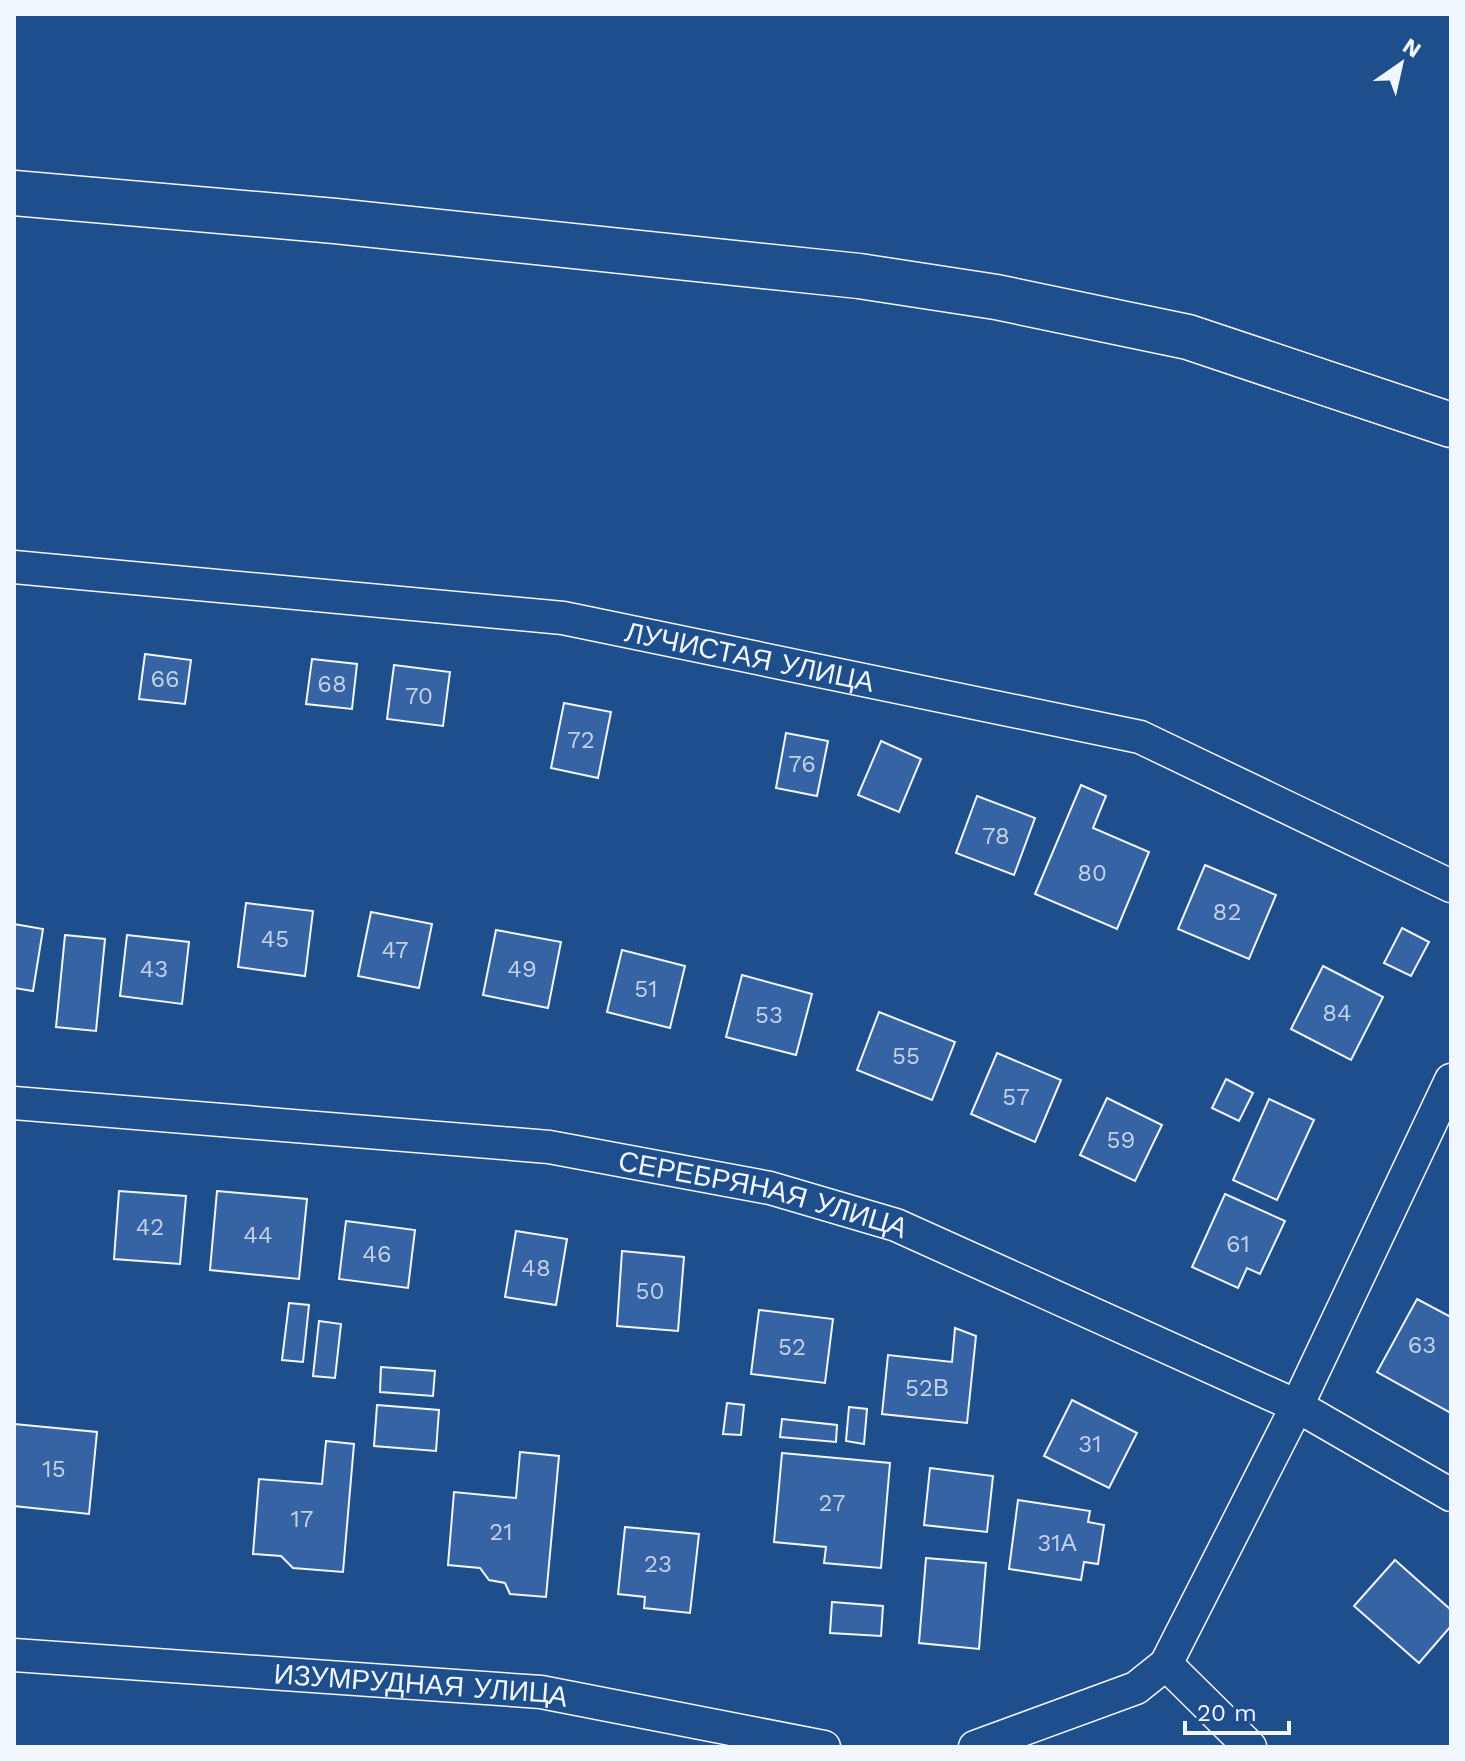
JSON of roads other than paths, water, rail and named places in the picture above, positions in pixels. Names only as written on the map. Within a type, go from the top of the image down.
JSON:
[{"type":"main road","points":[[14,193],[510,239],[859,276],[996,297],[1188,337],[1451,425]]},
{"type":"street","name":"ЛУЧИСТАЯ УЛИЦА","points":[[14,567],[563,618],[1140,737],[1451,886]]},
{"type":"street","points":[[975,1747],[1136,1688],[1166,1664],[1297,1406],[1451,1080]]},
{"type":"street","name":"СЕРЕБРЯНАЯ УЛИЦА","points":[[14,1103],[549,1147],[770,1188],[896,1225],[1297,1406],[1451,1495]]},
{"type":"street","name":"ИЗУМРУДНАЯ УЛИЦА","points":[[14,1655],[541,1692],[824,1747]]},
{"type":"street","points":[[1166,1664],[1250,1747]]}]
